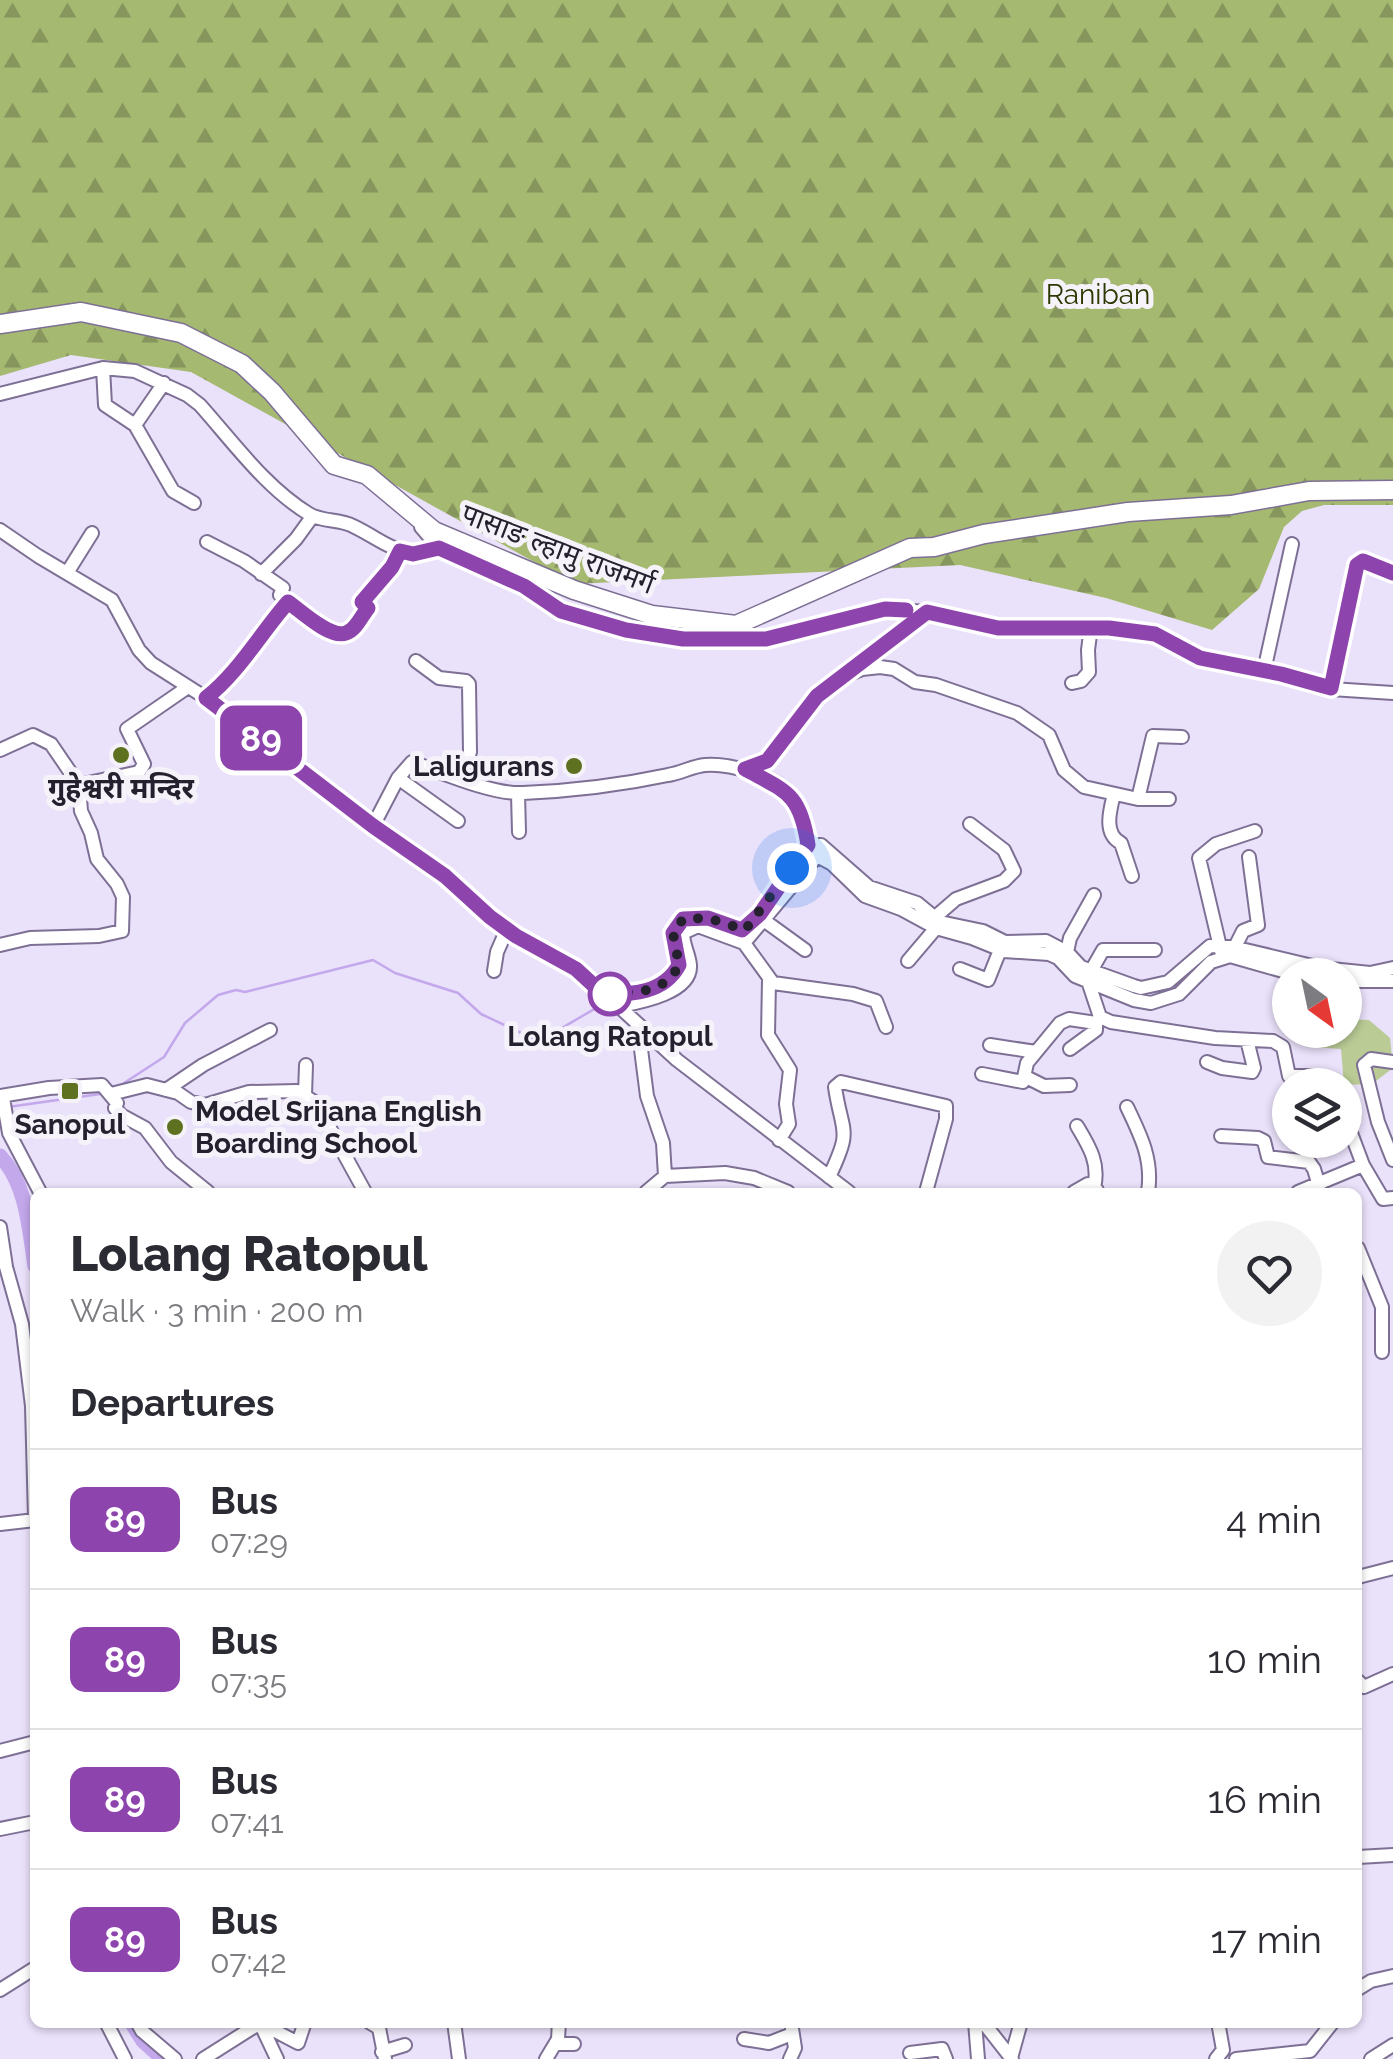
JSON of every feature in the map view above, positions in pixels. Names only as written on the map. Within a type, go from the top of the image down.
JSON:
[{"type":"main road","name":"पासाङ ल्हामु राजमर्ग","points":[[0,324],[81,312],[181,333],[242,364],[272,392],[334,465],[367,475],[434,531],[574,590],[652,615],[736,625],[910,548],[934,547],[984,534],[1128,512],[1231,505],[1309,491],[1393,490]]},
{"type":"street","points":[[0,394],[103,368],[135,372],[164,383],[200,405],[270,482],[312,517],[350,524],[400,551],[413,554],[439,548]]},
{"type":"street","points":[[103,368],[105,405],[135,424],[174,491],[194,503]]},
{"type":"street","points":[[135,424],[164,383]]},
{"type":"street","points":[[401,502],[439,548],[524,586],[561,611],[626,630],[683,639],[766,639],[885,609],[927,612],[998,628],[1091,628],[1155,634],[1200,658],[1331,688],[1393,693]]},
{"type":"street","points":[[261,574],[312,517]]},
{"type":"street","points":[[0,530],[112,600],[139,650],[151,663],[206,698],[445,876],[507,930],[576,969],[638,1026],[844,1188]]},
{"type":"street","points":[[66,573],[92,533]]},
{"type":"street","points":[[207,542],[282,588],[280,595],[288,602],[334,633],[345,634],[368,608],[362,602],[392,567],[400,551]]},
{"type":"street","points":[[1264,670],[1292,544]]},
{"type":"street","points":[[1331,688],[1357,565],[1363,561],[1393,573]]},
{"type":"street","points":[[206,698],[237,669],[258,636],[288,602]]},
{"type":"street","points":[[848,676],[858,662],[927,612]]},
{"type":"street","points":[[1072,683],[1081,681],[1089,672],[1091,628]]},
{"type":"street","points":[[416,661],[439,678],[469,684],[470,752],[461,777]]},
{"type":"street","points":[[745,769],[767,761],[807,706],[828,687],[880,666],[915,682],[936,685],[1017,713],[1049,735],[1064,770],[1084,787],[1138,799],[1170,799]]},
{"type":"street","points":[[79,784],[141,772],[144,762],[127,728],[188,686]]},
{"type":"street","points":[[0,750],[32,735],[51,744],[79,784],[81,811],[97,859],[122,897],[122,931],[99,936],[30,938],[0,945]]},
{"type":"street","points":[[1138,799],[1153,736],[1182,736]]},
{"type":"street","points":[[373,826],[398,778],[412,762],[491,789],[518,794],[669,775],[702,765],[745,769],[790,793],[799,808],[808,845]]},
{"type":"street","points":[[398,778],[458,820]]},
{"type":"street","points":[[518,794],[519,832]]},
{"type":"street","points":[[1114,794],[1110,830],[1114,840],[1121,843],[1132,876]]},
{"type":"street","points":[[908,961],[956,899],[1004,881],[1014,871],[1004,850],[970,824]]},
{"type":"street","points":[[1224,950],[1199,858],[1216,844],[1255,831]]},
{"type":"street","points":[[808,845],[820,845],[868,887],[917,904],[935,923]]},
{"type":"street","points":[[603,994],[658,989],[670,979],[679,965],[673,933],[683,919],[708,918],[745,930],[808,845]]},
{"type":"street","points":[[744,943],[817,856],[832,864],[865,896],[972,938],[1004,948],[1048,954],[1058,958],[1075,976],[1094,978]]},
{"type":"street","points":[[960,969],[988,980],[1004,948],[1037,939],[1056,944],[1094,978],[1126,998],[1150,1003],[1179,994],[1244,931],[1259,922],[1249,858]]},
{"type":"street","points":[[1067,952],[1070,938],[1094,895]]},
{"type":"street","points":[[765,922],[805,950]]},
{"type":"street","points":[[616,1007],[655,998],[680,984],[690,969],[682,937],[690,927],[714,930],[744,943],[769,980],[768,1035],[790,1070],[786,1104],[789,1124],[779,1140]]},
{"type":"street","points":[[494,971],[507,930]]},
{"type":"street","points":[[1070,1049],[1096,1030],[1094,978],[1103,950],[1155,950]]},
{"type":"street","points":[[1224,950],[1321,968],[1370,973],[1393,968]]},
{"type":"street","points":[[1224,950],[1272,967]]},
{"type":"street","points":[[769,980],[876,1001],[886,1026]]},
{"type":"street","points":[[1362,981],[1393,980]]},
{"type":"street","points":[[982,1074],[1023,1082],[1027,1063],[1066,1020],[1098,1020],[1215,1038],[1273,1041],[1282,1045],[1287,1068]]},
{"type":"street","points":[[638,1026],[647,1096],[663,1143],[665,1176]]},
{"type":"street","points":[[166,1090],[203,1065],[270,1030]]},
{"type":"street","points":[[1208,1062],[1252,1072],[1247,1040]]},
{"type":"street","points":[[990,1045],[1036,1052]]},
{"type":"street","points":[[1393,1062],[1371,1059],[1364,1065],[1378,1122],[1393,1160]]},
{"type":"street","points":[[306,1065],[306,1094]]},
{"type":"street","points":[[1026,1077],[1044,1086],[1070,1085]]},
{"type":"street","points":[[829,1177],[844,1142],[845,1122],[835,1087],[841,1082],[946,1106],[927,1188]]},
{"type":"street","points":[[38,1188],[9,1133],[2,1102],[49,1088],[147,1085],[205,1105],[248,1092],[281,1090],[306,1094],[316,1103],[363,1188]]},
{"type":"street","points":[[103,1088],[121,1115],[145,1128],[171,1162],[203,1188]]},
{"type":"street","points":[[1128,1108],[1148,1154],[1148,1188]]},
{"type":"street","points":[[1077,1126],[1092,1154],[1097,1188]]},
{"type":"street","points":[[1220,1136],[1258,1138],[1264,1141],[1268,1156],[1308,1162],[1325,1187],[1363,1165]]},
{"type":"street","points":[[1360,1158],[1383,1199],[1393,1198]]},
{"type":"street","points":[[651,1188],[665,1176],[725,1173],[754,1178],[777,1188]]},
{"type":"street","points":[[0,1227],[3,1268],[30,1363]]},
{"type":"street","points":[[1362,1258],[1382,1307],[1382,1352]]},
{"type":"street","points":[[0,1524],[30,1520]]},
{"type":"street","points":[[1362,1576],[1393,1568]]},
{"type":"street","points":[[1362,1685],[1393,1674]]},
{"type":"street","points":[[0,1751],[30,1743]]},
{"type":"street","points":[[0,1829],[30,1823]]},
{"type":"street","points":[[1362,1857],[1393,1855]]},
{"type":"street","points":[[0,1990],[30,1971]]},
{"type":"street","points":[[1362,1987],[1393,1976]]},
{"type":"street","points":[[109,2028],[125,2059]]},
{"type":"street","points":[[140,2028],[175,2059]]},
{"type":"street","points":[[203,2059],[252,2028]]},
{"type":"street","points":[[262,2028],[277,2059]]},
{"type":"street","points":[[270,2028],[298,2043],[304,2028]]},
{"type":"street","points":[[379,2028],[383,2055],[406,2045]]},
{"type":"street","points":[[455,2028],[460,2059]]},
{"type":"street","points":[[546,2059],[556,2044],[558,2028]]},
{"type":"street","points":[[744,2038],[769,2043],[791,2028],[795,2048],[790,2059]]},
{"type":"street","points":[[975,2028],[978,2059]]},
{"type":"street","points":[[988,2028],[1012,2059]]},
{"type":"street","points":[[1012,2059],[1020,2028]]},
{"type":"street","points":[[1219,2028],[1226,2059],[1310,2051],[1329,2028]]},
{"type":"street","points":[[556,2044],[574,2044]]},
{"type":"street","points":[[1372,2059],[1393,2045]]},
{"type":"street","points":[[910,2053],[942,2049],[946,2059]]},
{"type":"green space","name":"Raniban","points":[[0,0],[1393,0],[1393,505],[1324,505],[1302,511],[1284,527],[1259,589],[1212,630],[1106,598],[960,565],[574,584],[191,372],[71,355],[0,376]]},
{"type":"green space","points":[[1362,1020],[1369,1020],[1390,1038],[1393,1068],[1372,1084],[1362,1084],[1362,1068],[1343,1068],[1341,1049],[1326,1048],[1362,1048]]},
{"type":"waterway","points":[[800,867],[814,851]]},
{"type":"waterway","points":[[121,1085],[164,1057],[185,1023],[218,995],[245,992],[373,960],[395,973],[458,993],[481,1014],[532,1038],[548,1036],[603,1004]]},
{"type":"waterway","points":[[1141,995],[1171,987]]},
{"type":"waterway","points":[[8,1107],[100,1094]]},
{"type":"waterway","points":[[0,1156],[21,1193],[30,1235]]},
{"type":"waterway","points":[[135,2028],[163,2059]]},
{"type":"bus line","name":"89","points":[[906,610],[885,609],[822,622],[766,639],[683,639],[626,630],[561,611],[524,586],[439,548],[413,554],[400,551],[392,567],[362,602],[368,608],[354,628],[345,634],[334,633],[288,602],[258,636],[237,669],[206,698],[445,876],[474,905],[516,936],[576,969],[603,994],[643,991],[658,989],[676,972],[679,965],[673,933],[683,919],[708,918],[745,930],[808,845],[799,808],[790,793],[745,769],[767,761],[817,696],[927,612],[998,628],[1109,628],[1155,634],[1200,658],[1331,688],[1357,565],[1363,561],[1393,573]]},
{"type":"place","name":"गुहेश्वरी मन्दिर","points":[[121,755]]},
{"type":"place","name":"Laligurans","points":[[574,766]]},
{"type":"place","name":"Lolang Ratopul","points":[[610,994]]},
{"type":"place","name":"Sanopul","points":[[70,1091]]},
{"type":"place","name":"Model Srijana English Boarding School","points":[[175,1127]]},
{"type":"route","points":[[610,994],[658,989],[670,979],[679,965],[673,933],[683,919],[708,918],[745,930],[792,868]]}]
